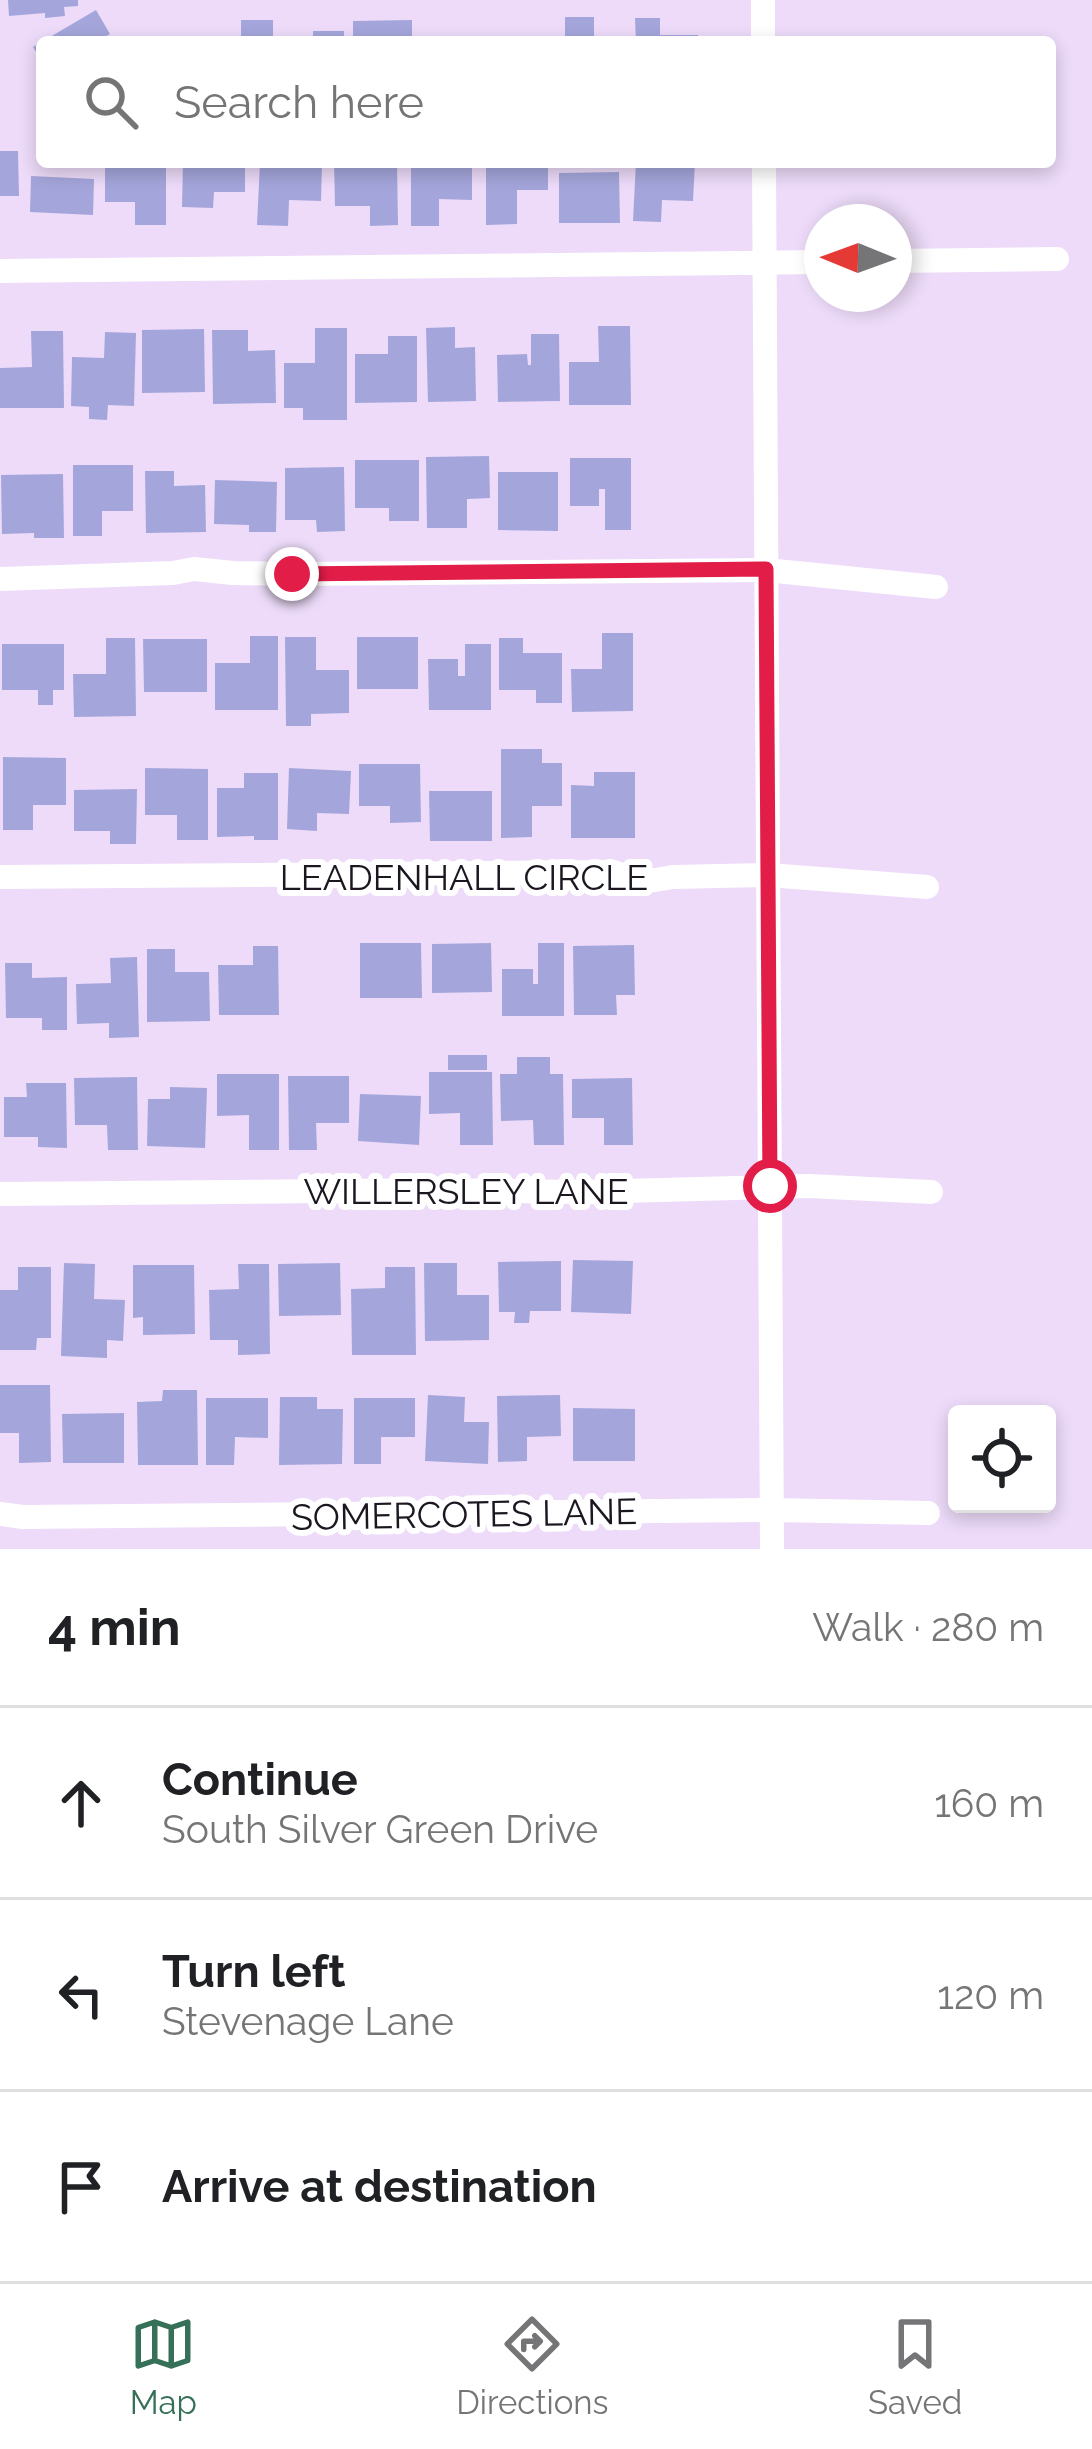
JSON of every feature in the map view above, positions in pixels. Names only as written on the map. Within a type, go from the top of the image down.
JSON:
[{"type":"street","points":[[763,0],[763,36]]},
{"type":"street","points":[[764,168],[772,1549]]},
{"type":"street","points":[[912,261],[1057,260]]},
{"type":"street","points":[[0,271],[804,262]]},
{"type":"street","points":[[0,579],[173,573],[194,568],[273,574],[766,569],[936,587]]},
{"type":"street","name":"LEADENHALL CIRCLE","points":[[0,878],[614,872],[643,882],[768,874],[927,887]]},
{"type":"street","name":"WILLERSLEY LANE","points":[[0,1194],[585,1192],[770,1186],[932,1192]]},
{"type":"street","name":"SOMERCOTES LANE","points":[[0,1514],[928,1513]]},
{"type":"building","points":[[8,0],[78,0],[78,6],[64,7],[65,16],[9,16]]},
{"type":"building","points":[[96,10],[110,34],[106,36],[52,36]]},
{"type":"building","points":[[565,17],[594,17],[594,36],[565,36]]},
{"type":"building","points":[[635,18],[660,18],[660,35],[698,35],[698,36],[636,36]]},
{"type":"building","points":[[241,20],[273,20],[273,36],[241,36]]},
{"type":"building","points":[[412,20],[412,36],[353,36],[353,21]]},
{"type":"building","points":[[313,31],[344,31],[344,36],[313,36]]},
{"type":"building","points":[[0,151],[18,151],[19,196],[0,196]]},
{"type":"building","points":[[105,168],[166,168],[166,225],[135,225],[135,202],[105,202]]},
{"type":"building","points":[[183,168],[245,168],[245,192],[214,192],[213,208],[182,207]]},
{"type":"building","points":[[260,168],[322,168],[321,201],[289,200],[288,226],[257,225]]},
{"type":"building","points":[[334,168],[397,168],[398,225],[370,226],[370,206],[335,206]]},
{"type":"building","points":[[411,168],[472,168],[472,200],[439,199],[439,226],[411,226]]},
{"type":"building","points":[[486,168],[548,168],[548,190],[517,190],[517,224],[486,225]]},
{"type":"building","points":[[636,168],[695,168],[693,201],[662,200],[661,222],[633,221]]},
{"type":"building","points":[[619,172],[620,223],[559,223],[559,173]]},
{"type":"building","points":[[31,176],[94,179],[93,215],[30,212]]},
{"type":"building","points":[[598,326],[630,326],[631,405],[569,405],[569,362],[599,362]]},
{"type":"building","points":[[455,327],[455,348],[475,347],[476,401],[428,402],[426,328]]},
{"type":"building","points":[[315,328],[347,328],[347,420],[303,420],[303,408],[284,408],[284,363],[315,363]]},
{"type":"building","points":[[204,329],[205,392],[142,393],[142,330]]},
{"type":"building","points":[[212,330],[248,330],[248,351],[275,350],[276,403],[213,404]]},
{"type":"building","points":[[31,331],[63,331],[64,408],[0,408],[0,368],[32,367]]},
{"type":"building","points":[[105,332],[136,333],[134,406],[108,405],[107,420],[89,419],[89,407],[71,406],[72,357],[104,358]]},
{"type":"building","points":[[531,334],[559,334],[560,401],[498,402],[497,355],[527,354],[531,365]]},
{"type":"building","points":[[388,336],[417,336],[417,402],[355,403],[355,354],[388,354]]},
{"type":"building","points":[[489,456],[490,498],[467,499],[467,528],[427,528],[426,457]]},
{"type":"building","points":[[570,458],[631,458],[631,530],[605,530],[605,489],[599,489],[599,506],[570,506]]},
{"type":"building","points":[[355,460],[419,460],[419,521],[389,521],[389,508],[355,508]]},
{"type":"building","points":[[73,465],[133,465],[133,511],[102,511],[102,536],[73,536]]},
{"type":"building","points":[[344,467],[345,531],[317,532],[316,520],[285,520],[285,468]]},
{"type":"building","points":[[145,471],[174,471],[174,486],[205,485],[206,532],[146,533]]},
{"type":"building","points":[[498,472],[558,472],[558,531],[498,530]]},
{"type":"building","points":[[63,474],[64,538],[2,534],[1,475]]},
{"type":"building","points":[[215,480],[277,482],[276,532],[214,524]]},
{"type":"building","points":[[602,633],[633,633],[633,711],[572,712],[571,669],[602,669]]},
{"type":"building","points":[[250,636],[278,636],[278,710],[215,710],[215,663],[250,663]]},
{"type":"building","points":[[285,637],[316,637],[316,670],[349,670],[349,713],[311,714],[311,726],[286,726]]},
{"type":"building","points":[[357,637],[418,637],[418,689],[357,689]]},
{"type":"building","points":[[106,638],[135,638],[136,716],[74,717],[73,674],[106,674]]},
{"type":"building","points":[[499,638],[523,638],[523,653],[562,653],[562,703],[536,703],[536,690],[499,690]]},
{"type":"building","points":[[143,639],[207,639],[207,692],[144,692]]},
{"type":"building","points":[[2,644],[64,644],[64,690],[53,690],[53,705],[38,705],[38,690],[2,690]]},
{"type":"building","points":[[465,644],[491,644],[491,710],[429,710],[428,659],[458,659],[458,676],[465,676]]},
{"type":"building","points":[[501,749],[542,749],[542,763],[562,763],[562,806],[532,806],[532,837],[501,838]]},
{"type":"building","points":[[3,757],[66,758],[66,805],[33,805],[33,830],[3,830]]},
{"type":"building","points":[[359,764],[420,764],[421,822],[390,823],[390,806],[359,806]]},
{"type":"building","points":[[145,768],[208,769],[208,840],[177,840],[177,815],[145,815]]},
{"type":"building","points":[[289,768],[351,771],[349,814],[317,813],[317,831],[287,829]]},
{"type":"building","points":[[594,772],[635,772],[635,838],[571,838],[571,785],[594,786]]},
{"type":"building","points":[[244,773],[278,773],[278,840],[217,837],[217,788],[244,788]]},
{"type":"building","points":[[137,789],[136,844],[110,844],[110,831],[74,831],[74,790]]},
{"type":"building","points":[[429,791],[492,791],[492,841],[430,841]]},
{"type":"building","points":[[360,943],[421,943],[422,998],[360,998]]},
{"type":"building","points":[[491,943],[492,992],[432,993],[432,944]]},
{"type":"building","points":[[538,943],[564,943],[564,1016],[502,1016],[502,969],[533,969],[533,984],[538,984]]},
{"type":"building","points":[[634,945],[635,995],[616,995],[617,1015],[574,1015],[573,946]]},
{"type":"building","points":[[253,946],[278,946],[279,1015],[219,1015],[218,965],[253,965]]},
{"type":"building","points":[[147,949],[175,949],[175,972],[209,972],[210,1021],[147,1022]]},
{"type":"building","points":[[137,957],[139,1037],[109,1038],[109,1023],[77,1024],[76,984],[111,983],[110,958]]},
{"type":"building","points":[[5,963],[32,963],[32,978],[67,977],[67,1030],[42,1030],[42,1018],[6,1018]]},
{"type":"building","points":[[448,1055],[487,1055],[487,1070],[448,1070]]},
{"type":"building","points":[[517,1057],[550,1057],[550,1074],[563,1074],[564,1145],[534,1145],[533,1120],[501,1121],[500,1074],[517,1074]]},
{"type":"building","points":[[429,1072],[492,1072],[493,1145],[460,1145],[460,1113],[429,1114]]},
{"type":"building","points":[[217,1074],[279,1074],[279,1150],[249,1150],[249,1115],[217,1116]]},
{"type":"building","points":[[288,1076],[349,1076],[349,1123],[316,1123],[317,1150],[289,1150]]},
{"type":"building","points":[[137,1077],[138,1150],[108,1150],[107,1125],[75,1125],[74,1078]]},
{"type":"building","points":[[632,1078],[633,1145],[604,1145],[604,1118],[572,1118],[572,1079]]},
{"type":"building","points":[[26,1083],[66,1083],[67,1148],[38,1147],[38,1137],[4,1137],[4,1097],[27,1097]]},
{"type":"building","points":[[170,1087],[207,1088],[205,1148],[147,1146],[148,1099],[170,1099]]},
{"type":"building","points":[[360,1094],[421,1096],[419,1145],[358,1141]]},
{"type":"building","points":[[573,1260],[633,1261],[631,1314],[571,1312]]},
{"type":"building","points":[[561,1261],[561,1311],[530,1311],[529,1323],[514,1323],[515,1312],[499,1312],[498,1262]]},
{"type":"building","points":[[64,1263],[95,1264],[94,1299],[125,1300],[123,1341],[107,1340],[107,1358],[61,1356]]},
{"type":"building","points":[[340,1263],[341,1315],[279,1316],[278,1264]]},
{"type":"building","points":[[424,1263],[457,1263],[457,1295],[489,1295],[489,1340],[425,1341]]},
{"type":"building","points":[[238,1264],[269,1264],[270,1354],[238,1355],[238,1340],[210,1340],[209,1290],[239,1289]]},
{"type":"building","points":[[133,1265],[194,1265],[195,1334],[143,1335],[143,1317],[133,1318]]},
{"type":"building","points":[[18,1267],[51,1267],[51,1338],[37,1338],[36,1350],[0,1350],[0,1290],[18,1290]]},
{"type":"building","points":[[385,1267],[415,1267],[416,1355],[352,1355],[351,1289],[385,1288]]},
{"type":"building","points":[[0,1385],[50,1385],[51,1462],[19,1463],[19,1433],[0,1433]]},
{"type":"building","points":[[163,1390],[197,1390],[198,1465],[138,1465],[137,1402],[162,1401]]},
{"type":"building","points":[[428,1395],[465,1397],[464,1422],[489,1422],[488,1464],[425,1461]]},
{"type":"building","points":[[560,1395],[561,1436],[527,1437],[527,1461],[498,1462],[497,1396]]},
{"type":"building","points":[[280,1397],[317,1397],[317,1409],[343,1409],[342,1464],[279,1465]]},
{"type":"building","points":[[206,1398],[268,1398],[268,1438],[235,1437],[234,1465],[206,1465]]},
{"type":"building","points":[[354,1398],[415,1398],[415,1437],[381,1437],[381,1464],[354,1464]]},
{"type":"building","points":[[573,1408],[635,1409],[635,1461],[573,1461]]},
{"type":"building","points":[[124,1413],[124,1463],[63,1463],[62,1414]]},
{"type":"route","points":[[292,574],[766,569],[770,1186]]}]
